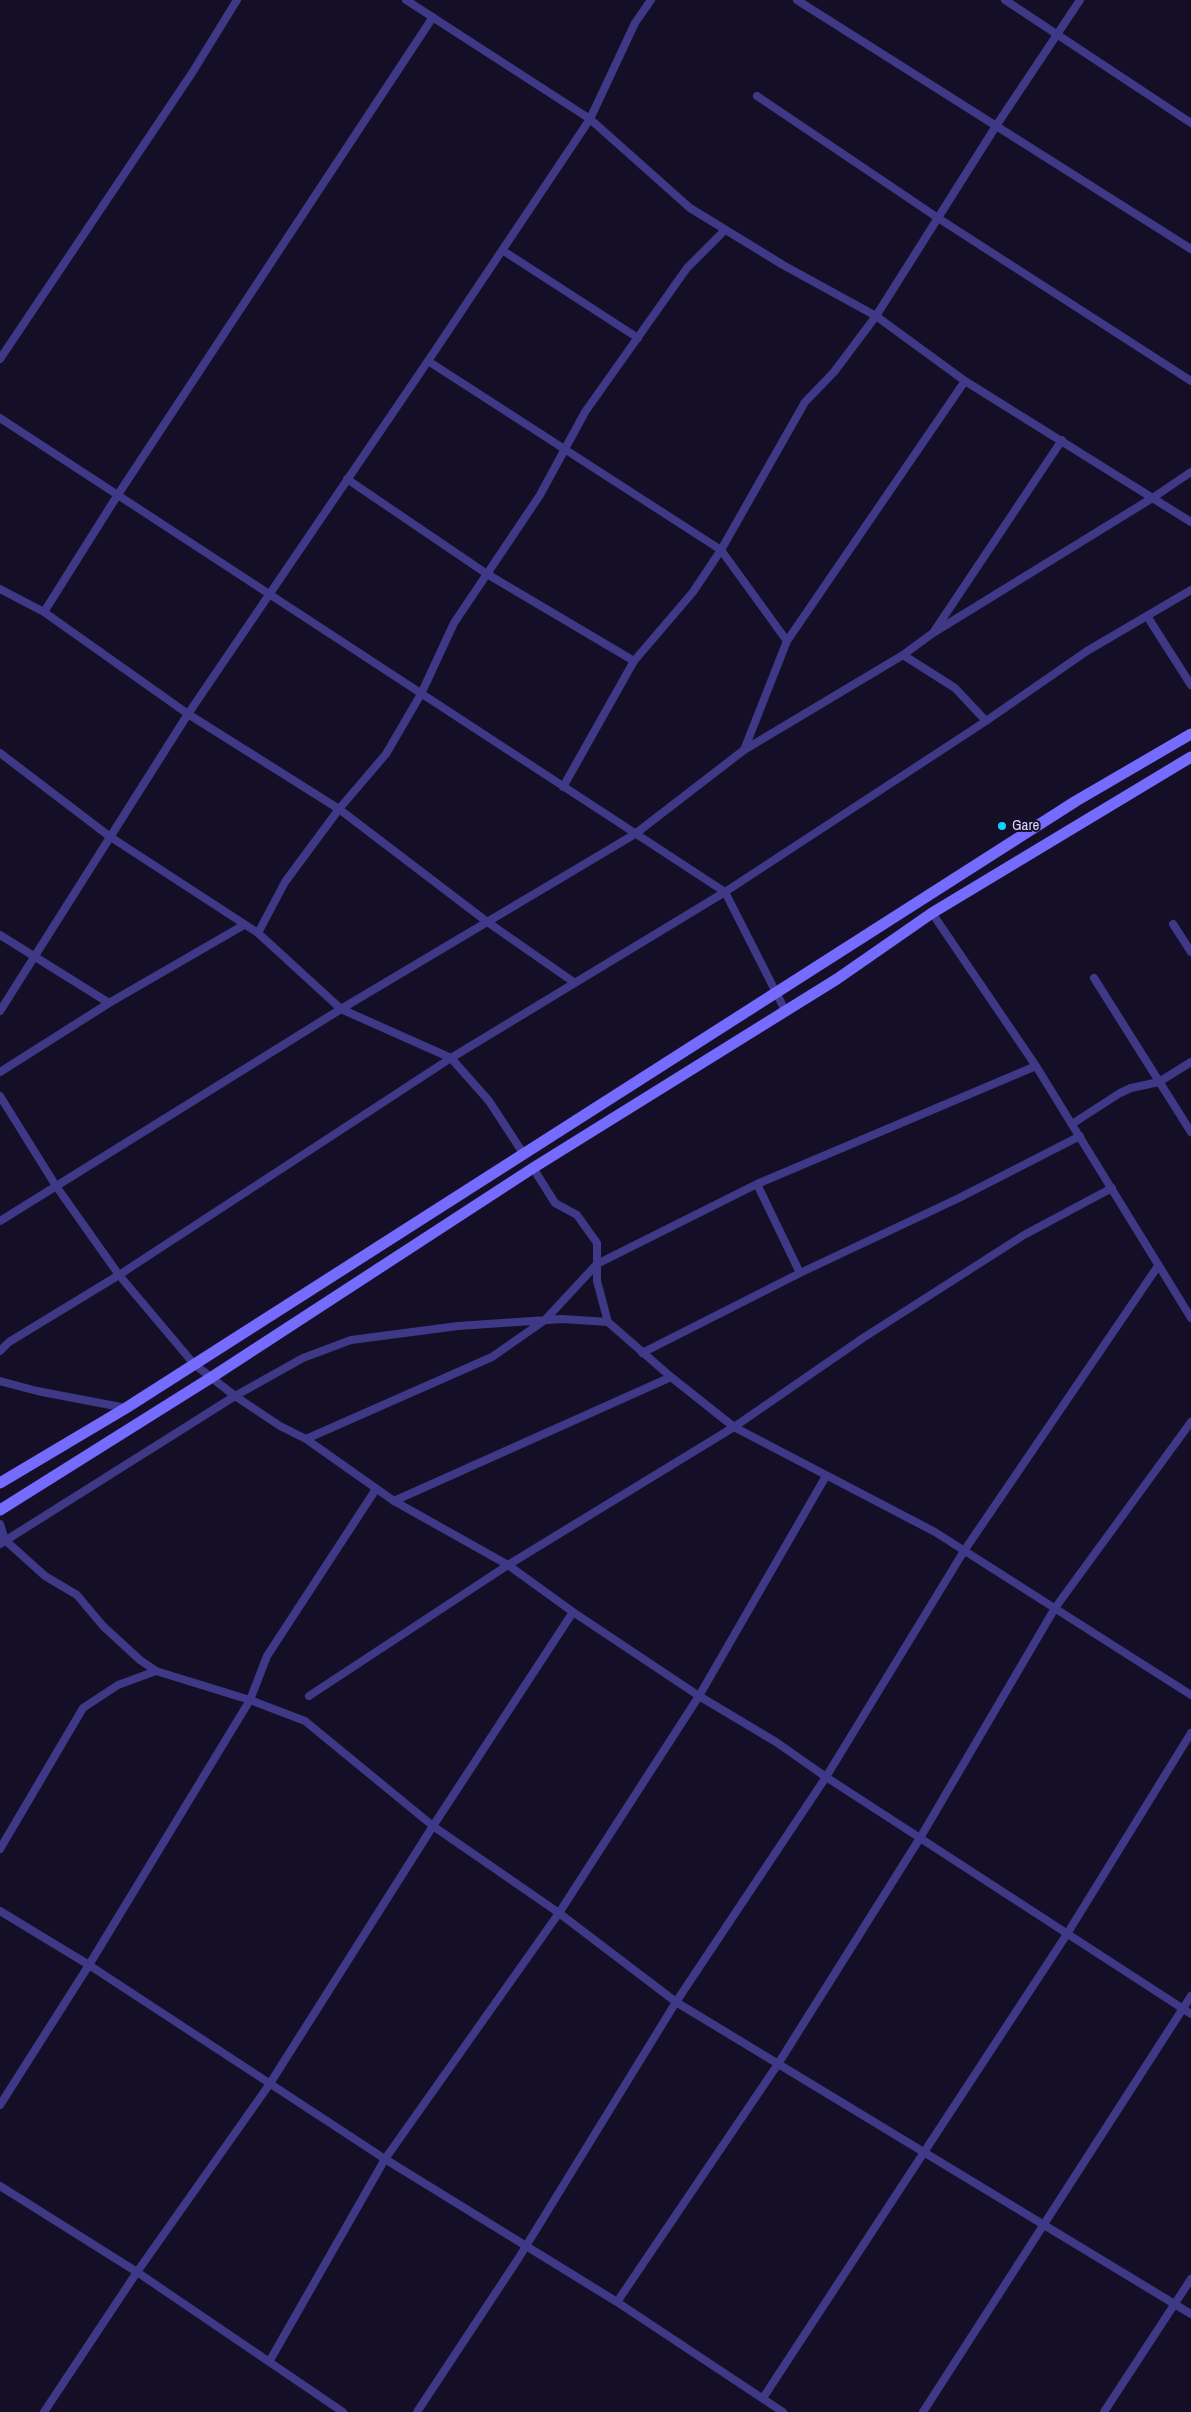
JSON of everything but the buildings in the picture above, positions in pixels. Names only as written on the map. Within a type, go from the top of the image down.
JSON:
[{"type":"main road","points":[[0,1483],[126,1408],[523,1152],[775,994],[1076,801],[1191,734]]},
{"type":"main road","points":[[0,1510],[212,1377],[533,1168],[786,1012],[932,913],[1191,757]]},
{"type":"main road","points":[[922,898],[932,913]]},
{"type":"street","points":[[0,359],[192,73],[237,0]]},
{"type":"street","points":[[406,0],[590,119],[690,208],[876,316],[965,381],[1154,497],[1191,522]]},
{"type":"street","points":[[0,1011],[188,714],[428,362],[590,119],[635,23],[651,0]]},
{"type":"street","points":[[797,0],[1191,249]]},
{"type":"street","points":[[1005,0],[1191,123]]},
{"type":"street","points":[[563,787],[634,661],[692,592],[721,550],[805,402],[834,372],[876,316],[1056,33],[1080,0]]},
{"type":"street","points":[[44,612],[117,496],[433,17]]},
{"type":"street","points":[[757,96],[938,218],[1191,381]]},
{"type":"street","points":[[258,933],[285,882],[339,809],[386,754],[421,694],[454,623],[540,495],[585,412],[687,268],[725,230]]},
{"type":"street","points":[[502,250],[638,338]]},
{"type":"street","points":[[428,362],[721,550],[787,641]]},
{"type":"street","points":[[744,750],[787,641],[965,381]]},
{"type":"street","points":[[0,418],[725,892],[775,994],[786,1012]]},
{"type":"street","points":[[933,633],[1062,440]]},
{"type":"street","points":[[0,1221],[341,1009],[635,834],[744,750],[903,655],[933,633],[1154,497],[1191,472]]},
{"type":"street","points":[[347,479],[487,574],[634,661]]},
{"type":"street","points":[[0,590],[44,612],[188,714],[339,809],[486,921],[575,983]]},
{"type":"street","points":[[0,1352],[9,1342],[119,1275],[451,1058],[725,892],[986,721],[1086,651],[1191,590]]},
{"type":"street","points":[[1147,616],[1191,685]]},
{"type":"street","points":[[903,655],[955,688],[986,721]]},
{"type":"street","points":[[0,753],[109,836],[258,933],[341,1009],[451,1058],[489,1101],[523,1152]]},
{"type":"street","points":[[932,913],[1036,1066],[1191,1318]]},
{"type":"street","points":[[1173,924],[1191,952]]},
{"type":"street","points":[[0,1072],[110,1003],[244,925]]},
{"type":"street","points":[[0,935],[110,1003]]},
{"type":"street","points":[[1094,978],[1191,1132]]},
{"type":"street","points":[[1072,1124],[1120,1093],[1132,1088],[1159,1082],[1191,1062]]},
{"type":"street","points":[[306,1439],[492,1357],[545,1320],[597,1264],[757,1184],[1036,1066]]},
{"type":"street","points":[[0,1096],[56,1186],[119,1275],[194,1364],[235,1396],[280,1426],[306,1439],[394,1501],[508,1565],[573,1612],[700,1696],[776,1742],[826,1777],[1191,2014]]},
{"type":"street","points":[[642,1352],[800,1273],[958,1198],[1080,1136]]},
{"type":"street","points":[[533,1168],[555,1204],[577,1215],[597,1243],[597,1281],[608,1322],[734,1427],[935,1532],[1191,1695]]},
{"type":"street","points":[[757,1184],[800,1273]]},
{"type":"street","points":[[309,1696],[508,1565],[734,1427],[863,1338],[1024,1235],[1112,1188]]},
{"type":"street","points":[[417,2412],[526,2246],[676,2002],[826,1777],[964,1551],[1158,1266]]},
{"type":"street","points":[[3,1542],[235,1396],[303,1358],[351,1340],[458,1326],[545,1320],[608,1322]]},
{"type":"street","points":[[394,1501],[671,1376]]},
{"type":"street","points":[[0,1380],[36,1391],[126,1408]]},
{"type":"street","points":[[617,2302],[778,2064],[920,1838],[1055,1608],[1191,1422]]},
{"type":"street","points":[[269,2362],[385,2159],[559,1913],[700,1696],[826,1476]]},
{"type":"street","points":[[0,2105],[89,1965],[250,1700],[267,1656],[376,1489]]},
{"type":"street","points":[[0,1524],[3,1542],[45,1576],[77,1595],[103,1626],[140,1660],[156,1671],[250,1700],[305,1721],[433,1826],[559,1913],[676,2002],[1191,2314]]},
{"type":"street","points":[[44,2412],[137,2272],[269,2085],[433,1826],[573,1612]]},
{"type":"street","points":[[0,1849],[83,1708],[118,1685],[156,1671]]},
{"type":"street","points":[[764,2398],[1067,1934],[1191,1733]]},
{"type":"street","points":[[0,1911],[89,1965],[269,2085],[385,2159],[617,2302],[783,2412]]},
{"type":"street","points":[[923,2412],[1191,1996]]},
{"type":"street","points":[[0,2186],[137,2272],[342,2412]]},
{"type":"street","points":[[1104,2412],[1191,2279]]},
{"type":"place","name":"Gare","points":[[1002,826]]}]
